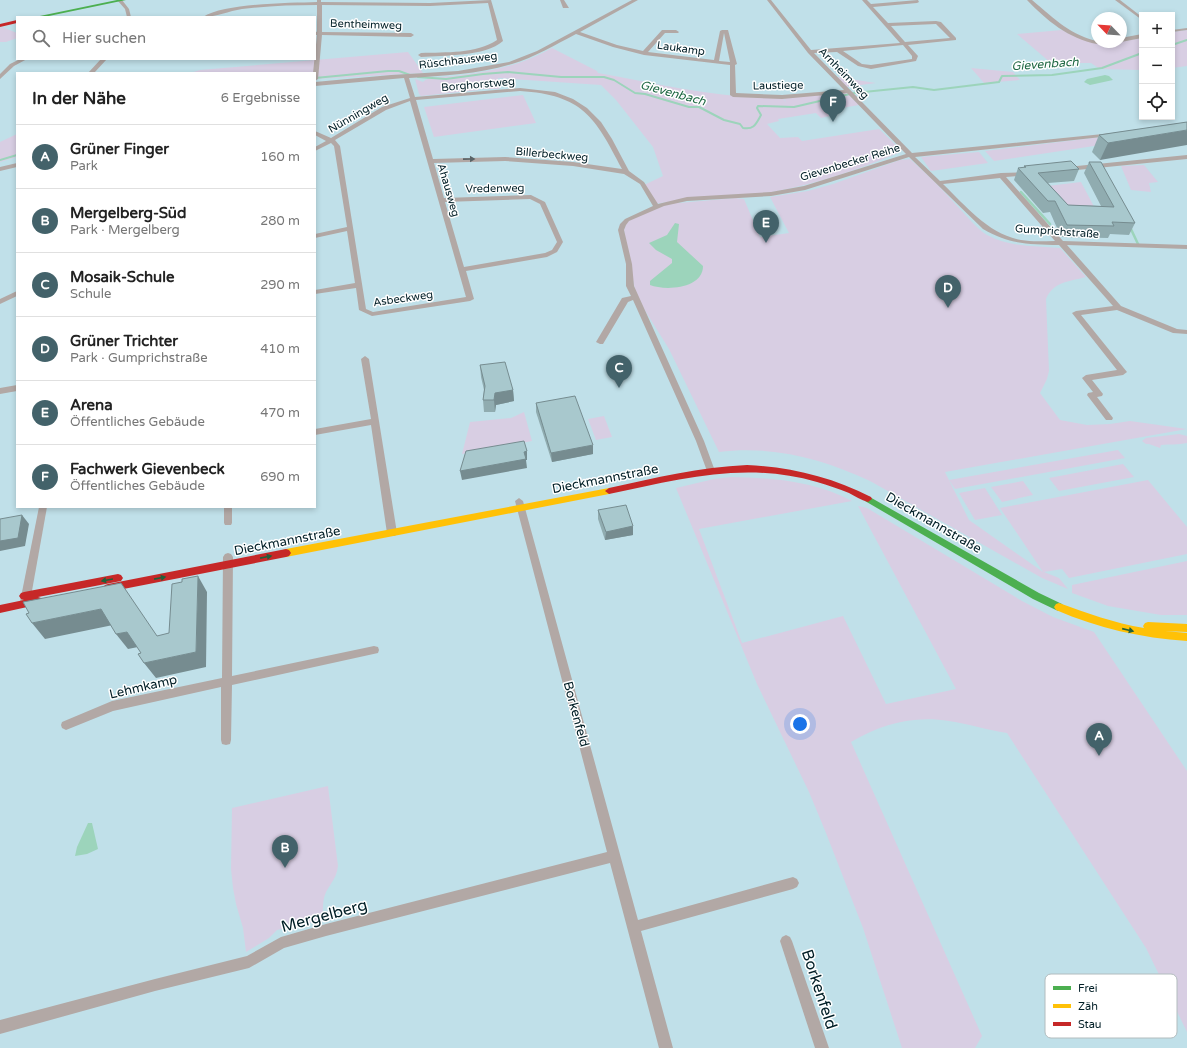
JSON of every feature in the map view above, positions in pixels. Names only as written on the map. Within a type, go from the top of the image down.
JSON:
[{"type":"street","points":[[42,16],[122,0],[129,16]]},
{"type":"street","points":[[562,0],[565,7],[567,7]]},
{"type":"street","name":"Rüschhausweg","points":[[316,84],[467,71],[510,63],[539,52],[636,0]]},
{"type":"street","name":"Arnheimweg","points":[[769,0],[810,52],[910,155]]},
{"type":"street","points":[[838,50],[860,65],[871,67],[914,60],[915,56],[864,0]]},
{"type":"street","points":[[869,6],[917,2],[915,0]]},
{"type":"street","points":[[1029,0],[1064,29],[1079,38],[1091,41]]},
{"type":"street","points":[[1117,0],[1139,17]]},
{"type":"street","points":[[207,16],[215,11],[246,4],[282,1],[411,4],[489,1],[500,41],[497,44],[480,50],[421,55]]},
{"type":"street","points":[[316,54],[319,1]]},
{"type":"street","points":[[0,26],[16,22]]},
{"type":"street","points":[[810,52],[954,38],[939,23],[936,22],[887,25]]},
{"type":"street","points":[[1175,31],[1187,29]]},
{"type":"street","name":"Laukamp","points":[[644,52],[664,31],[676,32]]},
{"type":"street","name":"Laukamp","points":[[716,62],[722,31],[726,31],[734,64],[735,76],[733,95]]},
{"type":"street","name":"Laukamp","points":[[574,32],[615,46],[644,52],[734,64]]},
{"type":"street","name":"Bentheimweg","points":[[317,33],[411,35]]},
{"type":"street","points":[[1127,39],[1139,37]]},
{"type":"street","points":[[0,77],[12,65],[22,60]]},
{"type":"street","points":[[92,72],[103,60]]},
{"type":"street","points":[[315,72],[316,60]]},
{"type":"street","name":"Ahausweg","points":[[406,76],[470,299],[458,301]]},
{"type":"street","name":"Borghorstweg","points":[[413,99],[508,90],[540,92],[564,98],[579,104],[591,115],[610,140],[626,172]]},
{"type":"street","name":"Laustiege","points":[[733,95],[782,97],[850,93]]},
{"type":"street","name":"Nünningweg","points":[[316,149],[332,141],[381,110],[394,104],[413,99]]},
{"type":"street","points":[[316,133],[332,141]]},
{"type":"street","name":"Gievenbecker Reihe","points":[[709,468],[695,430],[630,286],[629,264],[621,230],[623,224],[627,220],[656,206],[687,199],[771,194],[805,188],[910,155],[1119,133]]},
{"type":"street","name":"Asbeckweg","points":[[332,141],[337,146],[363,310],[372,314],[458,301]]},
{"type":"street","name":"Gumprichstraße","points":[[910,155],[980,224],[998,235],[1021,242],[1187,247]]},
{"type":"street","points":[[1060,169],[1187,157]]},
{"type":"street","name":"Billerbeckweg","points":[[430,161],[505,159],[573,164],[626,172],[642,183],[656,206]]},
{"type":"street","points":[[0,169],[16,165]]},
{"type":"street","points":[[938,183],[1038,172]]},
{"type":"street","points":[[1001,175],[1118,308],[1176,331],[1187,332]]},
{"type":"street","name":"Vredenweg","points":[[441,200],[531,197],[538,199],[544,203],[560,242],[555,251],[547,255],[461,270]]},
{"type":"street","points":[[316,236],[350,228]]},
{"type":"street","points":[[316,292],[359,285]]},
{"type":"street","points":[[0,302],[16,294]]},
{"type":"street","points":[[600,342],[625,300],[635,297]]},
{"type":"street","points":[[1109,418],[1091,395],[1099,394],[1086,378],[1124,372],[1076,313],[1118,308]]},
{"type":"street","points":[[365,358],[392,529]]},
{"type":"street","points":[[0,391],[16,388]]},
{"type":"street","points":[[316,432],[375,421]]},
{"type":"street","name":"Dieckmannstraße","points":[[0,609],[26,600],[745,462],[777,464],[802,468],[838,478],[873,494],[1029,584],[1066,602],[1094,613],[1120,620],[1160,627],[1187,628]]},
{"type":"street","name":"Dieckmannstraße","points":[[709,468],[774,470],[804,475],[836,485],[879,505],[1036,596],[1064,610],[1125,630],[1187,637]]},
{"type":"street","name":"Borkenfeld","points":[[520,504],[666,1048]]},
{"type":"street","points":[[26,600],[43,508]]},
{"type":"street","points":[[228,508],[228,523]]},
{"type":"street","points":[[226,740],[228,681],[228,561]]},
{"type":"street","name":"Dieckmannstraße","points":[[0,601],[26,600]]},
{"type":"street","name":"Lehmkamp","points":[[66,725],[112,706],[374,650]]},
{"type":"street","name":"Mergelberg","points":[[0,1027],[155,985],[249,962],[281,943],[326,930],[614,856]]},
{"type":"street","points":[[634,927],[793,883]]},
{"type":"street","name":"Borkenfeld","points":[[786,941],[822,1048]]},
{"type":"shaded area","points":[[2,27],[16,33],[16,38],[6,42],[0,42],[0,28]]},
{"type":"shaded area","points":[[1062,30],[1091,41],[1091,48],[1127,48],[1127,41],[1139,39],[1139,70],[1100,69],[1091,63],[1081,63],[1060,68],[1051,63],[1017,34]]},
{"type":"shaded area","points":[[1187,30],[1187,66],[1175,68],[1175,32]]},
{"type":"shaded area","points":[[552,48],[597,71],[598,73],[713,93],[760,98],[783,98],[786,103],[784,98],[845,91],[859,105],[825,111],[830,116],[821,118],[816,113],[778,119],[779,121],[767,124],[780,138],[798,137],[802,141],[879,129],[900,149],[898,153],[852,171],[788,189],[767,193],[711,197],[654,204],[644,185],[663,176],[653,147],[616,100],[601,85],[498,78],[499,89],[480,89],[476,82],[479,90],[421,96],[419,94],[415,79],[423,82],[433,78],[493,70],[529,59]]},
{"type":"shaded area","points":[[408,52],[423,73],[316,79],[316,72],[193,72],[200,70]]},
{"type":"shaded area","points":[[971,68],[1013,72],[1020,80],[984,83]]},
{"type":"shaded area","points":[[1105,75],[1109,76],[1113,80],[1090,85],[1084,82],[1087,79]]},
{"type":"shaded area","points":[[837,77],[876,83],[846,87]]},
{"type":"shaded area","points":[[523,95],[536,123],[434,137],[424,107]]},
{"type":"shaded area","points":[[1187,132],[994,161],[985,151],[1093,138]]},
{"type":"shaded area","points":[[16,134],[16,157],[0,162],[0,142]]},
{"type":"shaded area","points":[[979,152],[988,163],[931,171],[921,157]]},
{"type":"shaded area","points":[[910,159],[941,188],[975,225],[987,235],[1013,244],[1060,248],[1086,277],[1057,285],[1049,293],[1046,299],[1049,371],[1040,393],[1060,420],[1087,425],[1130,421],[1187,429],[945,472],[969,520],[1043,572],[1000,508],[1148,480],[1187,527],[1187,554],[1069,578],[1062,569],[1044,572],[1059,578],[1068,589],[1042,578],[870,481],[852,473],[816,460],[778,452],[739,450],[719,452],[669,349],[636,296],[624,230],[627,222],[654,207],[676,202],[679,203],[735,198],[744,199],[760,237],[789,233],[770,197],[808,191],[833,184],[900,160]]},
{"type":"shaded area","points":[[1144,165],[1158,182],[1149,183],[1151,192],[1131,190],[1121,166]]},
{"type":"shaded area","points":[[1081,182],[1099,216],[1064,215],[1039,187]]},
{"type":"shaded area","points":[[675,223],[679,224],[677,242],[703,266],[701,274],[697,280],[690,284],[673,288],[650,285],[650,281],[672,263],[672,259],[656,250],[649,243],[667,235]]},
{"type":"shaded area","points":[[524,412],[532,441],[462,454],[470,422],[511,418]]},
{"type":"shaded area","points":[[604,416],[612,437],[596,440],[588,419]]},
{"type":"shaded area","points":[[1179,434],[1187,436],[1187,443],[1161,445],[1160,448],[1146,444],[1142,441],[1146,438]]},
{"type":"shaded area","points":[[1118,450],[1125,458],[955,489],[949,480]]},
{"type":"shaded area","points":[[1123,464],[1134,477],[1059,491],[1049,478]]},
{"type":"shaded area","points":[[731,477],[762,478],[793,482],[823,489],[852,501],[699,529],[742,643],[843,616],[886,704],[956,689],[858,506],[867,508],[1022,601],[1053,617],[1094,632],[1187,771],[1187,1032],[1177,1012],[1177,974],[1159,974],[1146,948],[1007,733],[949,721],[923,719],[898,722],[874,730],[851,742],[982,1036],[975,1048],[902,1048],[863,928],[826,833],[809,792],[757,684],[676,488],[714,479]]},
{"type":"shaded area","points":[[1023,481],[1033,495],[1002,502],[991,487]]},
{"type":"shaded area","points":[[985,488],[1002,515],[975,520],[959,493]]},
{"type":"shaded area","points":[[1187,561],[1187,615],[1161,615],[1108,606],[1072,593],[1072,585]]},
{"type":"shaded area","points":[[328,786],[338,866],[335,877],[325,895],[323,920],[277,930],[269,938],[246,952],[243,928],[233,888],[231,869],[232,808]]},
{"type":"shaded area","points":[[88,823],[92,823],[98,849],[87,854],[75,856],[77,847]]},
{"type":"building","points":[[1187,122],[1187,130],[1108,143],[1099,135],[1112,133]]},
{"type":"building","points":[[1071,161],[1079,169],[1038,173],[1068,205],[1114,207],[1089,162],[1101,162],[1135,223],[1112,222],[1114,226],[1067,225],[1055,201],[1048,201],[1018,168]]},
{"type":"building","points":[[505,362],[513,390],[495,393],[494,400],[483,400],[485,386],[480,365]]},
{"type":"building","points":[[575,396],[593,445],[551,453],[536,403]]},
{"type":"building","points":[[524,441],[527,451],[524,452],[526,459],[460,471],[466,451]]},
{"type":"building","points":[[626,505],[633,526],[606,532],[598,510]]},
{"type":"building","points":[[22,515],[18,538],[0,541],[0,519]]},
{"type":"building","points":[[198,576],[196,652],[144,663],[138,654],[141,653],[127,632],[116,634],[101,609],[32,623],[26,614],[29,613],[23,602],[121,583],[157,636],[169,633],[172,584],[182,582],[182,579]]},
{"type":"waterway","name":"Gievenbach","points":[[1175,44],[1187,40]]},
{"type":"waterway","name":"Gievenbach","points":[[418,77],[446,79],[508,72],[561,77],[604,77],[614,80],[635,93],[645,94],[689,107],[699,107],[724,120],[740,124],[743,128],[750,128],[754,126],[761,115],[757,108],[758,106],[794,107],[854,93],[913,87],[934,90],[999,82],[1002,76],[1052,75],[1102,68],[1139,54]]},
{"type":"waterway","name":"Gievenbach","points":[[316,78],[388,71],[399,71],[410,75]]},
{"type":"waterway","name":"Gievenbach","points":[[0,160],[16,155]]},
{"type":"waterway","points":[[1021,192],[1050,224]]},
{"type":"waterway","points":[[1130,227],[1138,244]]},
{"type":"traffic: fast","points":[[42,16],[124,0]]},
{"type":"traffic: fast","points":[[868,499],[1036,596],[1059,607]]},
{"type":"traffic: slow","points":[[286,553],[609,491]]},
{"type":"traffic: slow","points":[[1059,607],[1090,619],[1122,628],[1154,634],[1187,637]]},
{"type":"traffic: slow","points":[[1148,626],[1187,628]]},
{"type":"traffic: jam","points":[[0,26],[16,21]]},
{"type":"traffic: jam","points":[[609,491],[714,470],[747,468],[801,474],[836,484],[868,499]]},
{"type":"traffic: jam","points":[[108,588],[286,553]]},
{"type":"traffic: jam","points":[[24,596],[118,578]]},
{"type":"traffic: jam","points":[[0,609],[38,601]]},
{"type":"place","name":"Fachwerk Gievenbeck","points":[[833,122]]},
{"type":"place","name":"Arena","points":[[766,243]]},
{"type":"place","name":"Grüner Trichter","points":[[948,308]]},
{"type":"place","name":"Mosaik-Schule","points":[[619,388]]},
{"type":"place","name":"Grüner Finger","points":[[1099,756]]},
{"type":"place","name":"Mergelberg-Süd","points":[[285,868]]}]
